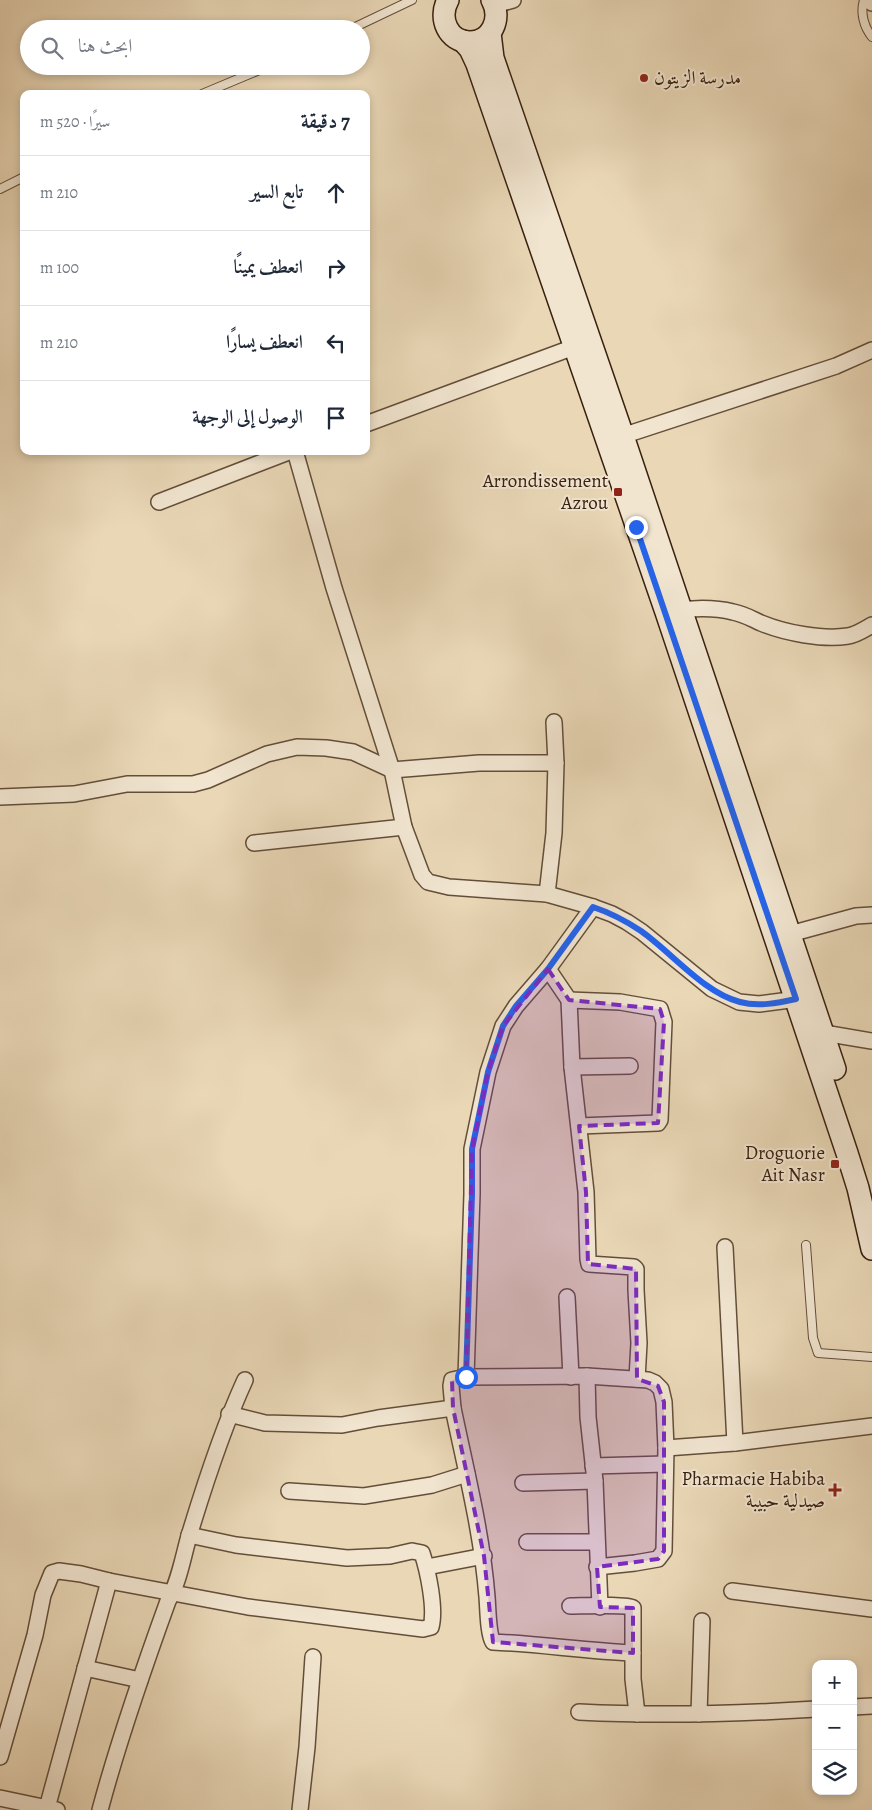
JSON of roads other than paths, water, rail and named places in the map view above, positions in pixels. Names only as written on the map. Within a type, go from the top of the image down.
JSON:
[{"type":"main road","points":[[446,2],[443,12],[446,27],[474,55],[545,233],[574,348],[615,439]]},
{"type":"main road","points":[[500,2],[496,20],[490,33],[493,58],[545,233],[872,1194]]},
{"type":"main road","points":[[462,41],[477,41],[490,33]]},
{"type":"main road","points":[[673,611],[790,934],[804,998]]},
{"type":"main road","points":[[816,1033],[858,1188],[872,1249]]},
{"type":"street","points":[[868,0],[872,3]]},
{"type":"street","points":[[370,423],[574,348]]},
{"type":"street","points":[[615,439],[836,366],[872,350]]},
{"type":"street","points":[[159,502],[282,455]]},
{"type":"street","points":[[294,455],[392,770],[404,827],[422,875],[428,882],[449,887],[547,894],[593,907],[628,922],[712,989],[739,1002],[759,1004],[804,998]]},
{"type":"street","points":[[673,611],[697,608],[732,612],[783,629],[827,637],[849,636],[872,625]]},
{"type":"street","points":[[547,894],[554,833],[556,763],[554,722]]},
{"type":"street","points":[[0,797],[74,794],[127,784],[193,784],[208,780],[267,754],[298,747],[326,748],[353,752],[392,770],[479,763],[556,763]]},
{"type":"street","points":[[254,843],[404,827]]},
{"type":"street","points":[[466,1377],[472,1149],[488,1072],[503,1026],[516,1006],[548,969],[593,907]]},
{"type":"street","points":[[790,934],[856,916],[872,915]]},
{"type":"street","points":[[548,969],[569,1000],[572,1067],[586,1192],[589,1264],[634,1267],[636,1269],[639,1343],[637,1378]]},
{"type":"street","points":[[569,1000],[627,1002],[660,1008],[664,1022],[660,1120],[658,1123],[579,1126]]},
{"type":"street","points":[[816,1033],[872,1041]]},
{"type":"street","points":[[572,1067],[630,1066]]},
{"type":"street","points":[[725,1247],[735,1443]]},
{"type":"street","points":[[567,1297],[571,1377]]},
{"type":"street","points":[[587,1376],[600,1607]]},
{"type":"street","points":[[598,1567],[658,1559],[664,1551],[666,1448],[664,1402],[661,1389],[655,1383],[637,1378],[587,1376],[466,1377],[452,1380],[452,1408],[484,1556],[490,1637],[493,1642],[530,1643],[591,1651],[633,1653]]},
{"type":"street","points":[[100,1810],[115,1756],[140,1680],[173,1592],[189,1535],[229,1414],[245,1380]]},
{"type":"street","points":[[229,1414],[265,1423],[342,1425],[452,1408]]},
{"type":"street","points":[[666,1448],[735,1443],[872,1426]]},
{"type":"street","points":[[522,1483],[665,1464]]},
{"type":"street","points":[[289,1491],[364,1496],[432,1485],[467,1474]]},
{"type":"street","points":[[0,1757],[35,1635],[43,1595],[52,1573],[60,1571],[81,1574],[248,1607],[423,1629],[431,1627],[434,1618],[427,1567],[422,1553],[417,1551],[390,1556],[347,1558],[236,1545],[189,1535]]},
{"type":"street","points":[[527,1542],[596,1542]]},
{"type":"street","points":[[427,1567],[484,1556]]},
{"type":"street","points":[[0,1798],[52,1809],[84,1668],[109,1581]]},
{"type":"street","points":[[732,1591],[872,1609]]},
{"type":"street","points":[[570,1606],[600,1607],[628,1605],[633,1608],[633,1679],[637,1714]]},
{"type":"street","points":[[699,1714],[702,1621]]},
{"type":"street","points":[[300,1810],[307,1748],[312,1657]]},
{"type":"street","points":[[84,1668],[140,1680]]},
{"type":"street","points":[[857,1707],[872,1706]]},
{"type":"street","points":[[579,1712],[733,1714],[812,1709]]},
{"type":"lane","points":[[370,20],[412,0]]},
{"type":"lane","points":[[864,0],[862,7],[864,21],[867,31],[872,37]]},
{"type":"lane","points":[[212,90],[247,75]]},
{"type":"lane","points":[[0,189],[20,179]]},
{"type":"lane","points":[[806,1245],[813,1338],[818,1354],[872,1357]]},
{"type":"place","name":"مدرسة الزيتون","points":[[644,78]]},
{"type":"place","name":"Arrondissement Azrou","points":[[618,492]]},
{"type":"place","name":"Droguorie Ait Nasr","points":[[835,1164]]},
{"type":"place","name":"Pharmacie Habiba صيدلية حبيبة","points":[[835,1490]]}]
